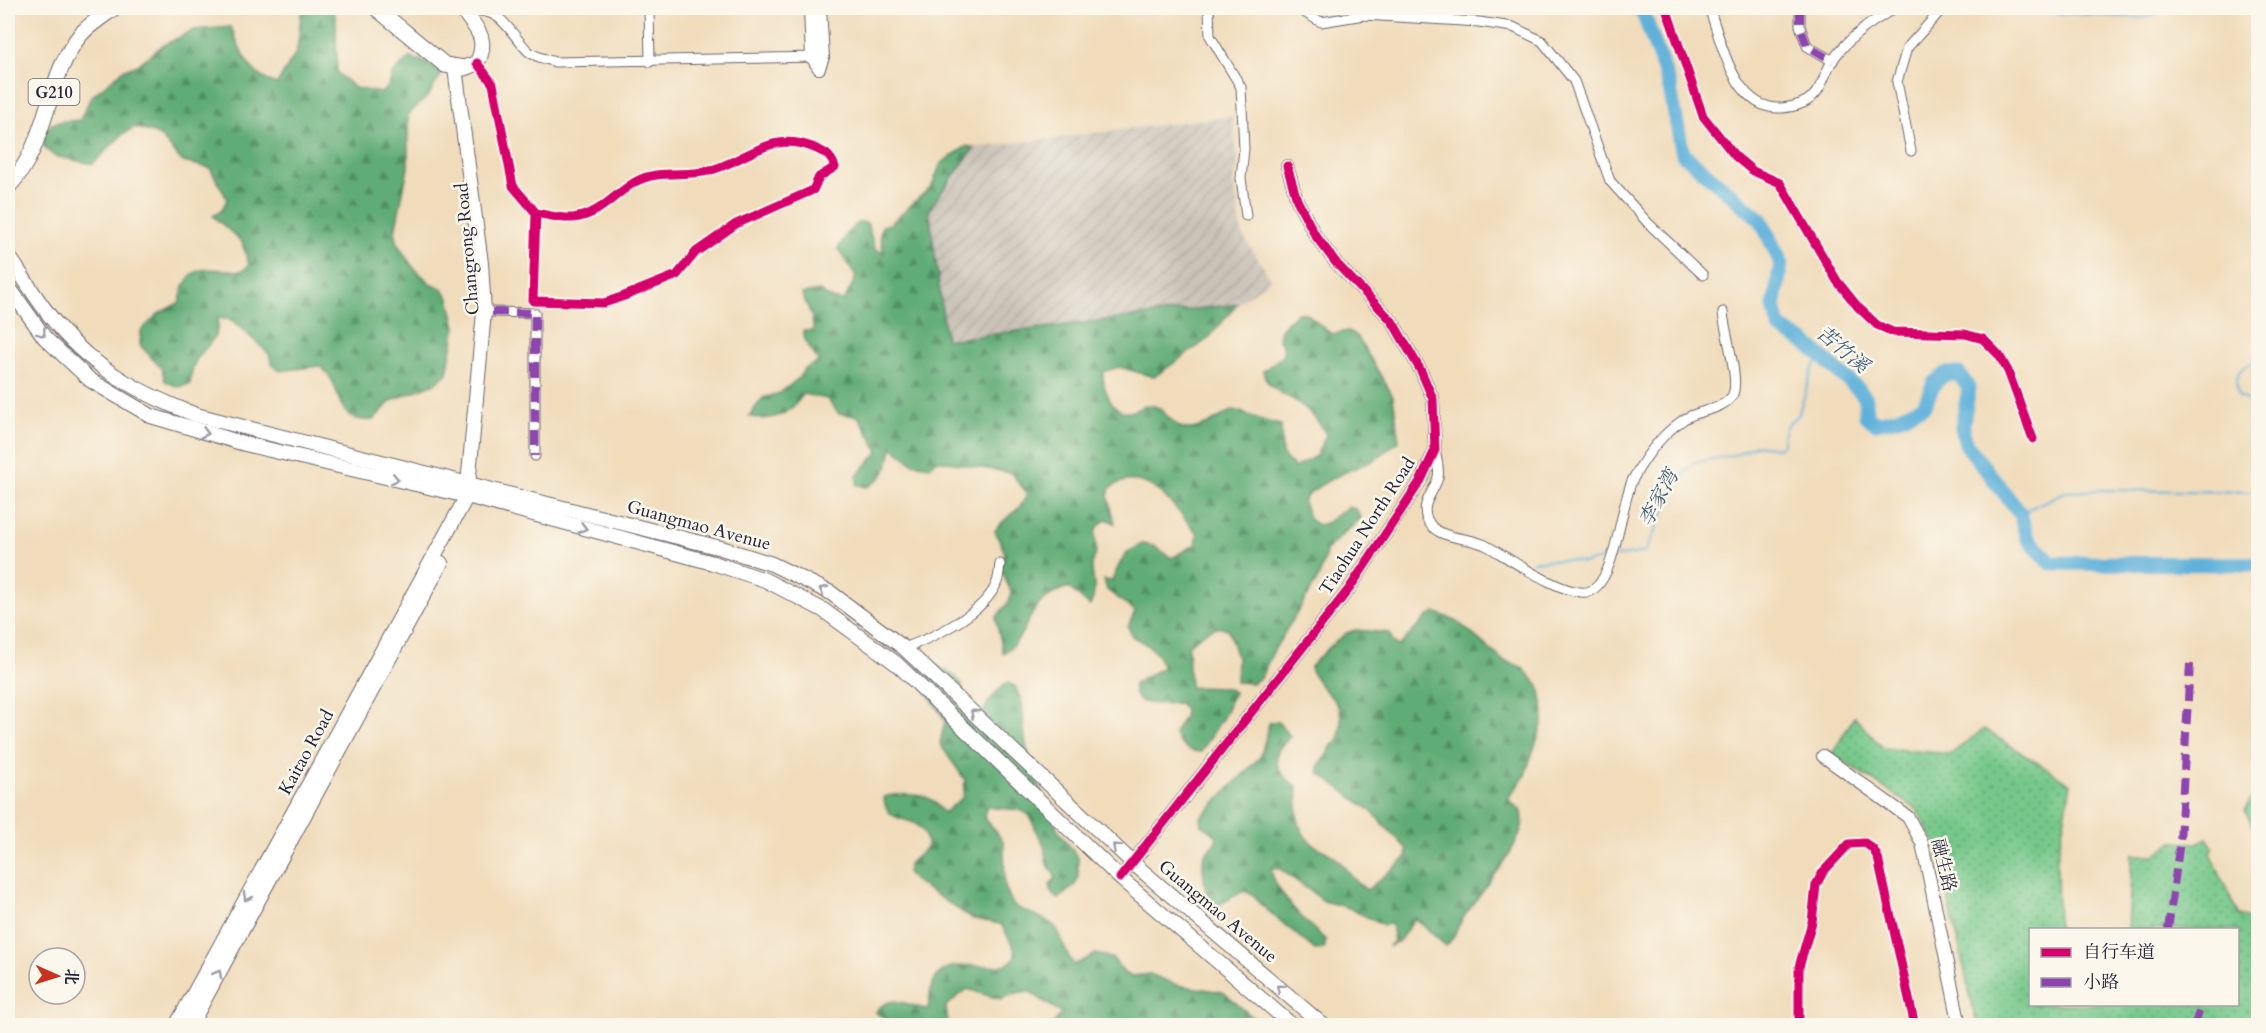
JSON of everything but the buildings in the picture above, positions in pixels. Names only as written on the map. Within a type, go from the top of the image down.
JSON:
[{"type":"highway","name":"G210","points":[[8,187],[29,157],[68,55],[82,33],[114,8]]},
{"type":"highway","points":[[376,8],[445,65],[465,66],[483,51],[481,36],[462,9]]},
{"type":"main road","name":"Changrong Road","points":[[465,66],[490,262],[492,312],[472,491]]},
{"type":"main road","name":"Changrong Road","points":[[465,66],[484,312],[472,491]]},
{"type":"main road","name":"Guangmao Avenue","points":[[8,255],[58,327],[101,366],[149,397],[196,415],[472,491],[713,563],[765,580],[823,610],[897,664],[1120,878],[1293,1026]]},
{"type":"main road","name":"Guangmao Avenue","points":[[8,286],[45,338],[90,380],[151,416],[245,444],[472,491],[721,548],[772,564],[831,593],[904,648],[1133,863],[1324,1026]]},
{"type":"main road","name":"Kaitao Road","points":[[176,1026],[472,491]]},
{"type":"main road","name":"Kaitao Road","points":[[190,1026],[472,491]]},
{"type":"street","points":[[649,8],[650,62]]},
{"type":"street","points":[[810,8],[818,57]]},
{"type":"street","points":[[818,57],[820,8]]},
{"type":"street","points":[[1209,8],[1210,36],[1241,87],[1245,149],[1241,178],[1246,216]]},
{"type":"street","points":[[1297,8],[1321,22],[1364,15],[1479,22],[1513,27],[1542,41],[1574,81],[1610,181],[1648,223],[1703,275]]},
{"type":"street","points":[[1666,8],[1703,116],[1735,156],[1753,171],[1780,183],[1837,281],[1858,307],[1877,325],[1893,332],[1965,334],[1983,339],[1999,355],[2008,371],[2033,439]]},
{"type":"street","points":[[1709,8],[1735,79],[1753,99],[1773,108],[1793,107],[1813,97],[1833,61],[1862,28],[1895,8]]},
{"type":"street","points":[[1800,8],[1800,26],[1807,46],[1833,61]]},
{"type":"street","points":[[1911,151],[1897,82],[1907,48],[1943,8]]},
{"type":"street","points":[[462,9],[480,9],[504,20],[530,53],[555,62],[650,62],[818,57]]},
{"type":"street","points":[[465,66],[493,84],[513,186],[536,213],[572,218],[601,209],[636,181],[657,174],[708,171],[766,145],[797,141],[831,157],[835,167],[819,177],[813,190],[736,224],[696,252],[677,275],[604,303],[533,301],[536,213]]},
{"type":"street","name":"Tiaohua North Road","points":[[1120,878],[1349,589],[1421,480],[1435,450],[1433,399],[1421,371],[1392,321],[1337,264],[1315,235],[1297,200],[1287,166]]},
{"type":"street","points":[[492,312],[535,313],[535,456]]},
{"type":"street","points":[[1435,450],[1439,475],[1425,506],[1427,519],[1437,531],[1483,544],[1560,587],[1578,592],[1590,592],[1599,584],[1618,541],[1631,482],[1651,450],[1683,419],[1722,404],[1732,397],[1736,383],[1724,332],[1723,312]]},
{"type":"street","points":[[904,648],[937,636],[982,604],[996,584],[1000,564]]},
{"type":"street","name":"融生路","points":[[1823,756],[1908,816],[1922,843],[1959,1025]]},
{"type":"street","points":[[1799,1026],[1799,967],[1812,922],[1816,885],[1822,872],[1840,850],[1857,842],[1865,843],[1873,849],[1878,858],[1915,1026]]},
{"type":"shaded area","points":[[1232,116],[1238,165],[1233,180],[1242,234],[1271,279],[1237,304],[946,341],[929,209],[974,148]]},
{"type":"green space","points":[[307,8],[333,8],[336,21],[337,73],[355,88],[381,93],[389,86],[392,74],[409,58],[423,61],[443,72],[428,96],[408,115],[408,168],[395,231],[398,245],[412,266],[431,284],[443,289],[449,298],[456,327],[447,373],[437,382],[391,401],[373,420],[350,416],[344,410],[328,374],[319,366],[280,371],[272,364],[269,354],[232,320],[218,318],[215,336],[195,362],[190,384],[178,387],[165,381],[162,369],[140,345],[141,331],[158,314],[180,302],[183,289],[194,273],[209,269],[242,271],[249,265],[242,242],[213,216],[222,210],[227,199],[210,168],[183,162],[159,135],[135,127],[124,133],[93,164],[54,156],[44,147],[44,137],[49,126],[59,122],[80,120],[91,97],[125,69],[136,66],[162,46],[194,30],[231,27],[243,54],[253,69],[268,81],[277,84],[297,51],[301,14]]},
{"type":"green space","points":[[967,146],[974,148],[929,209],[946,340],[1237,304],[1208,339],[1154,377],[1119,367],[1103,372],[1106,391],[1112,403],[1122,411],[1131,412],[1147,405],[1154,406],[1163,411],[1178,426],[1188,429],[1201,427],[1234,410],[1281,425],[1282,454],[1294,468],[1316,456],[1326,435],[1305,408],[1273,388],[1265,378],[1263,371],[1282,356],[1284,348],[1279,340],[1279,332],[1295,315],[1301,312],[1306,314],[1332,334],[1348,331],[1357,336],[1393,396],[1399,441],[1372,461],[1324,483],[1308,495],[1303,502],[1310,520],[1318,525],[1326,523],[1348,507],[1356,509],[1361,518],[1327,549],[1319,577],[1274,650],[1261,677],[1253,683],[1236,682],[1237,658],[1228,629],[1211,629],[1201,634],[1188,646],[1190,687],[1227,688],[1234,692],[1225,714],[1201,752],[1184,747],[1174,733],[1184,717],[1185,709],[1179,703],[1156,704],[1137,698],[1134,684],[1162,668],[1161,662],[1152,648],[1132,636],[1128,627],[1135,611],[1107,590],[1104,580],[1112,581],[1126,555],[1143,544],[1154,546],[1172,558],[1196,544],[1198,534],[1160,492],[1136,481],[1124,482],[1110,488],[1108,496],[1115,523],[1107,519],[1101,523],[1095,534],[1096,554],[1092,565],[1094,590],[1090,606],[1068,587],[1055,593],[1039,605],[1018,639],[1003,653],[996,618],[1010,600],[1011,592],[1001,569],[1005,553],[995,531],[1017,510],[1027,493],[1011,473],[938,460],[930,466],[913,463],[892,447],[888,466],[882,475],[867,487],[857,485],[857,475],[879,451],[858,416],[839,414],[827,399],[803,394],[793,407],[773,418],[749,416],[763,398],[780,393],[800,377],[804,369],[819,362],[805,340],[803,331],[813,331],[813,325],[802,294],[819,291],[834,300],[844,301],[856,277],[838,249],[847,233],[859,222],[867,223],[875,249],[884,253],[880,235],[882,226],[890,224],[932,186],[941,163]]},
{"type":"green space","points":[[1435,612],[1458,622],[1504,661],[1522,667],[1539,686],[1544,712],[1543,722],[1525,775],[1508,799],[1522,813],[1521,831],[1508,857],[1463,918],[1449,943],[1446,946],[1415,918],[1399,941],[1388,947],[1394,941],[1391,924],[1383,925],[1349,908],[1324,901],[1280,869],[1271,868],[1278,887],[1301,917],[1326,940],[1324,949],[1315,950],[1259,903],[1254,895],[1244,891],[1216,906],[1208,905],[1203,860],[1217,836],[1202,825],[1201,817],[1261,756],[1269,723],[1278,722],[1290,736],[1278,751],[1277,762],[1285,777],[1298,787],[1298,818],[1302,832],[1307,838],[1342,864],[1354,880],[1367,890],[1406,858],[1407,849],[1371,811],[1319,773],[1319,765],[1338,739],[1341,715],[1338,706],[1315,678],[1310,668],[1347,633],[1355,630],[1390,633],[1392,641],[1399,646],[1428,616]]},
{"type":"green space","points":[[934,664],[956,677],[962,684],[963,695],[982,715],[1002,687],[1007,683],[1015,686],[1022,703],[1025,740],[1035,777],[1058,830],[1078,858],[1078,877],[1075,885],[1058,899],[1052,894],[1050,884],[1056,878],[1046,861],[1044,845],[1028,814],[1020,810],[986,807],[984,817],[1004,842],[1005,887],[1013,905],[1055,926],[1074,965],[1096,954],[1113,959],[1125,974],[1133,976],[1150,974],[1177,985],[1223,992],[1262,1025],[1052,1025],[1062,1013],[1030,992],[1020,992],[1000,999],[967,989],[946,1006],[948,1025],[894,1025],[875,1012],[888,1002],[895,1001],[928,1009],[932,984],[942,972],[951,967],[963,965],[999,966],[1015,957],[1014,948],[1001,924],[973,919],[913,880],[907,872],[909,864],[927,847],[925,835],[920,827],[898,818],[886,808],[884,797],[915,795],[927,797],[944,813],[963,797],[965,780],[940,744],[945,720],[914,673],[917,666]]},
{"type":"green space","points":[[1854,717],[1883,748],[1951,754],[1984,729],[2071,784],[2057,859],[2058,928],[2029,928],[2029,1006],[2239,1006],[2239,928],[2128,928],[2132,855],[2155,855],[2173,842],[2197,843],[2207,838],[2214,849],[2210,853],[2239,916],[2255,920],[2258,918],[2258,1025],[1977,1025],[1936,845],[1917,809],[1832,754]]},
{"type":"green space","points":[[2251,799],[2258,800],[2258,837],[2245,811]]},
{"type":"waterway","name":"苦竹溪","points":[[1638,8],[1644,15],[1669,84],[1683,154],[1761,220],[1781,263],[1774,307],[1779,327],[1807,344],[1859,390],[1866,399],[1866,416],[1876,423],[1898,418],[1924,406],[1934,383],[1945,374],[1959,374],[1969,388],[1962,427],[1966,444],[2020,513],[2027,538],[2051,563],[2258,564]]},
{"type":"waterway","points":[[2056,13],[2145,18],[2166,8]]},
{"type":"waterway","name":"李家湾","points":[[1615,557],[1645,552],[1679,481],[1693,463],[1738,454],[1756,445],[1779,448],[1783,445],[1786,428],[1790,421],[1798,416],[1814,365],[1822,360]]},
{"type":"waterway","points":[[2258,361],[2242,369],[2236,383],[2239,396],[2258,406]]},
{"type":"waterway","points":[[2020,513],[2065,492],[2107,490],[2258,492]]},
{"type":"waterway","name":"李家湾","points":[[1532,561],[1567,560],[1584,563],[1609,557]]},
{"type":"marked path","points":[[1800,8],[1800,26],[1807,46],[1833,61]]},
{"type":"marked path","points":[[492,312],[535,313],[535,456]]},
{"type":"marked path","points":[[2168,928],[2180,841],[2190,664]]},
{"type":"marked path","points":[[2194,1026],[2201,1006]]},
{"type":"marked path","points":[[1956,1026],[1960,1025]]},
{"type":"cycle path","points":[[1666,8],[1703,116],[1735,156],[1753,171],[1780,183],[1837,281],[1858,307],[1877,325],[1893,332],[1965,334],[1983,339],[1999,355],[2008,371],[2033,439]]},
{"type":"cycle path","points":[[477,63],[493,84],[513,186],[536,213],[564,218],[583,216],[599,209],[627,187],[644,178],[662,174],[708,171],[722,167],[758,149],[783,142],[797,143],[820,150],[829,156],[835,167],[819,177],[813,190],[736,224],[696,252],[677,275],[604,303],[533,301],[536,213]]},
{"type":"cycle path","points":[[1120,878],[1349,589],[1421,480],[1435,450],[1433,399],[1421,371],[1392,321],[1337,264],[1315,235],[1297,200],[1287,166]]},
{"type":"cycle path","points":[[1799,1026],[1799,967],[1812,922],[1816,885],[1823,872],[1849,844],[1865,843],[1873,849],[1878,858],[1915,1026]]}]
